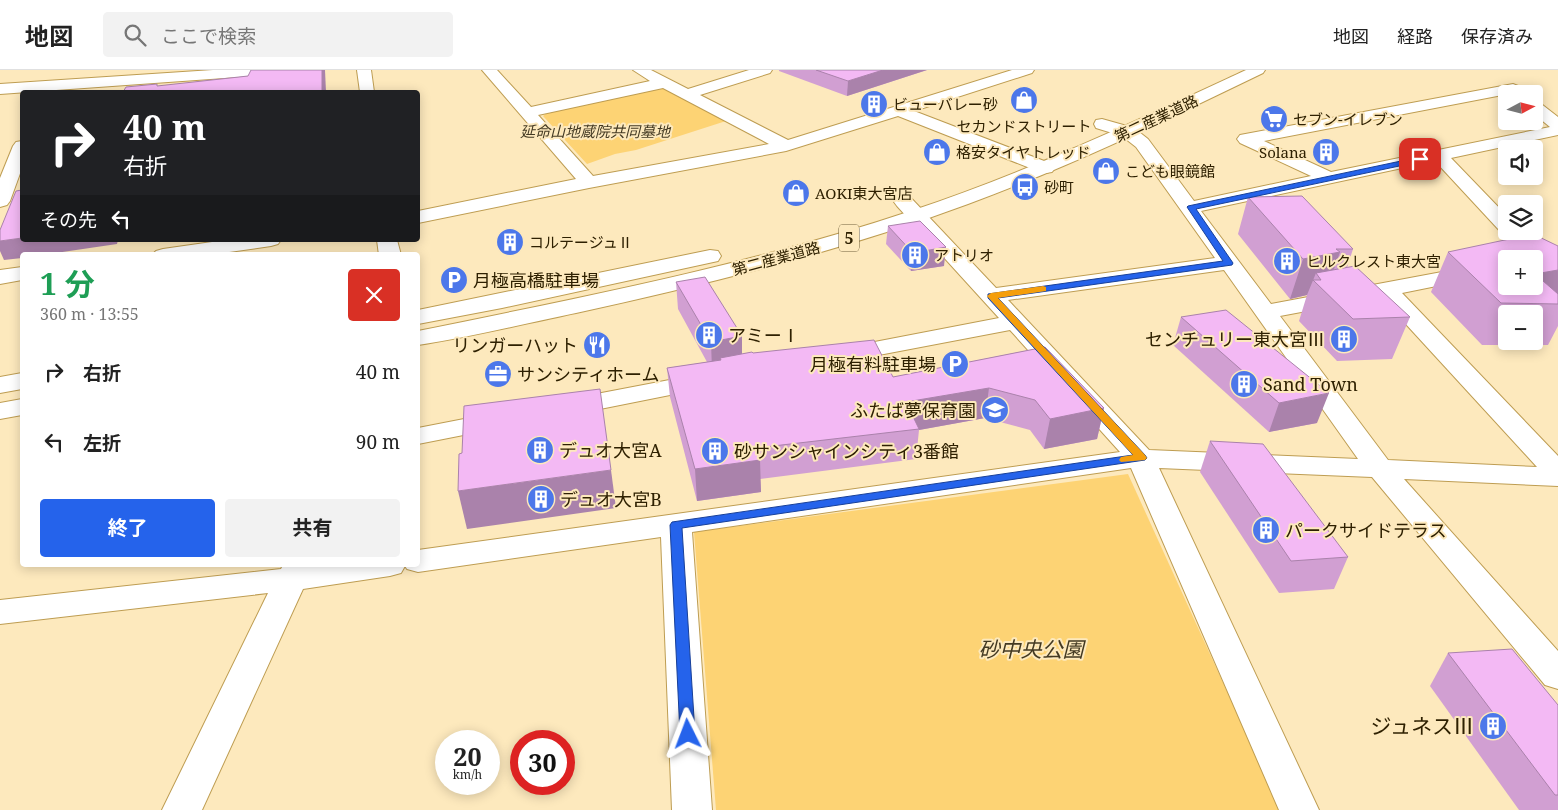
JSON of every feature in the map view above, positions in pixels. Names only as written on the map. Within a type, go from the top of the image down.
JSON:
[{"type":"street","points":[[46,89],[67,70]]},
{"type":"street","points":[[0,89],[46,89],[279,70]]},
{"type":"street","points":[[364,70],[367,90]]},
{"type":"street","points":[[489,70],[589,182]]},
{"type":"street","points":[[640,70],[786,146]]},
{"type":"street","points":[[686,94],[765,70]]},
{"type":"street","name":"第二産業道路","points":[[420,338],[676,284],[815,248],[911,209],[976,178],[1225,70]]},
{"type":"street","name":"第二産業道路","points":[[420,318],[742,249],[911,209],[1046,168],[1128,132],[1258,70]]},
{"type":"street","points":[[420,217],[589,182],[786,146],[900,111],[1018,71]]},
{"type":"street","points":[[190,90],[193,76]]},
{"type":"street","points":[[1498,76],[1509,85]]},
{"type":"street","points":[[526,113],[664,83]]},
{"type":"street","points":[[1328,178],[1246,139],[1498,94]]},
{"type":"street","points":[[900,111],[1046,168]]},
{"type":"street","points":[[1543,113],[1558,125]]},
{"type":"street","points":[[1102,124],[1128,132],[1142,143],[1191,207],[1229,263],[1379,468],[1558,674]]},
{"type":"street","points":[[1191,207],[1558,130]]},
{"type":"street","points":[[0,201],[20,151]]},
{"type":"street","points":[[1439,155],[1498,217]]},
{"type":"street","points":[[911,209],[1141,458],[1299,810]]},
{"type":"street","points":[[182,252],[255,242]]},
{"type":"street","points":[[991,296],[1229,263]]},
{"type":"street","points":[[1266,312],[1498,268]]},
{"type":"street","points":[[0,277],[20,274]]},
{"type":"street","points":[[1386,289],[1558,473]]},
{"type":"street","points":[[819,359],[1015,322]]},
{"type":"street","points":[[420,436],[731,376]]},
{"type":"street","points":[[0,385],[20,381]]},
{"type":"street","points":[[0,411],[20,407]]},
{"type":"street","points":[[420,561],[1141,458],[1558,477]]},
{"type":"street","points":[[676,525],[692,810]]},
{"type":"street","points":[[0,612],[296,572],[363,567]]},
{"type":"street","points":[[182,810],[296,572]]},
{"type":"green space","name":"延命山地蔵院共同墓地","points":[[657,88],[666,89],[726,121],[587,164],[543,116],[547,113]]},
{"type":"green space","name":"砂中央公園","points":[[1128,474],[1281,810],[716,810],[694,532]]},
{"type":"building","points":[[251,70],[322,70],[322,90],[124,90],[126,87],[157,84],[157,86],[248,76]]},
{"type":"building","points":[[816,70],[883,70],[848,81]]},
{"type":"building","points":[[20,190],[20,238],[0,241],[0,230],[16,191]]},
{"type":"building","points":[[1302,196],[1353,249],[1336,249],[1340,252],[1303,259],[1248,197]]},
{"type":"building","points":[[920,221],[946,247],[913,253],[888,226]]},
{"type":"building","points":[[1543,239],[1558,246],[1558,270],[1543,273],[1543,250],[1498,250],[1498,295],[1543,295],[1543,281],[1558,294],[1558,304],[1501,303],[1448,252],[1505,240]]},
{"type":"building","points":[[1355,266],[1410,317],[1353,319],[1313,280],[1321,280],[1316,273]]},
{"type":"building","points":[[705,277],[742,336],[711,342],[676,282]]},
{"type":"building","points":[[1226,310],[1329,393],[1279,403],[1181,317]]},
{"type":"building","points":[[874,340],[893,377],[1045,347],[1104,408],[1050,419],[1035,400],[989,388],[906,402],[919,429],[756,448],[760,460],[695,469],[667,368],[721,360],[720,358],[752,352]]},
{"type":"building","points":[[600,389],[611,470],[458,491],[459,454],[462,453],[464,406]]},
{"type":"building","points":[[1210,441],[1263,444],[1348,557],[1291,561]]},
{"type":"building","points":[[1512,649],[1558,705],[1558,795],[1555,795],[1448,653]]},
{"type":"slow traffic","points":[[1043,289],[991,296],[1141,458],[1125,460]]},
{"type":"place","name":"セカンドストリート","points":[[1024,100]]},
{"type":"place","name":"ビューバレー砂","points":[[874,104]]},
{"type":"place","name":"セブン-イレブン","points":[[1274,119]]},
{"type":"place","name":"格安タイヤトレッド","points":[[937,152]]},
{"type":"place","name":"Solana","points":[[1326,152]]},
{"type":"place","name":"こども眼鏡館","points":[[1106,171]]},
{"type":"place","name":"砂町","points":[[1025,187]]},
{"type":"place","name":"AOKI東大宮店","points":[[796,193]]},
{"type":"place","name":"コルテージュⅡ","points":[[510,242]]},
{"type":"place","name":"アトリオ","points":[[915,255]]},
{"type":"place","name":"ヒルクレスト東大宮","points":[[1287,261]]},
{"type":"place","name":"月極高橋駐車場","points":[[454,280]]},
{"type":"place","name":"アミーⅠ","points":[[709,335]]},
{"type":"place","name":"センチュリー東大宮Ⅲ","points":[[1344,339]]},
{"type":"place","name":"リンガーハット","points":[[597,345]]},
{"type":"place","name":"月極有料駐車場","points":[[955,364]]},
{"type":"place","name":"サンシティホーム","points":[[498,374]]},
{"type":"place","name":"Sand Town","points":[[1244,384]]},
{"type":"place","name":"ふたば夢保育園","points":[[995,410]]},
{"type":"place","name":"デュオ大宮A","points":[[540,450]]},
{"type":"place","name":"砂サンシャインシティ3番館","points":[[715,451]]},
{"type":"place","name":"デュオ大宮B","points":[[541,499]]},
{"type":"place","name":"パークサイドテラス","points":[[1266,530]]},
{"type":"place","name":"ジュネスⅢ","points":[[1493,726]]},
{"type":"route","points":[[688,734],[676,525],[1141,458],[991,296],[1229,263],[1191,207],[1420,159]]}]
